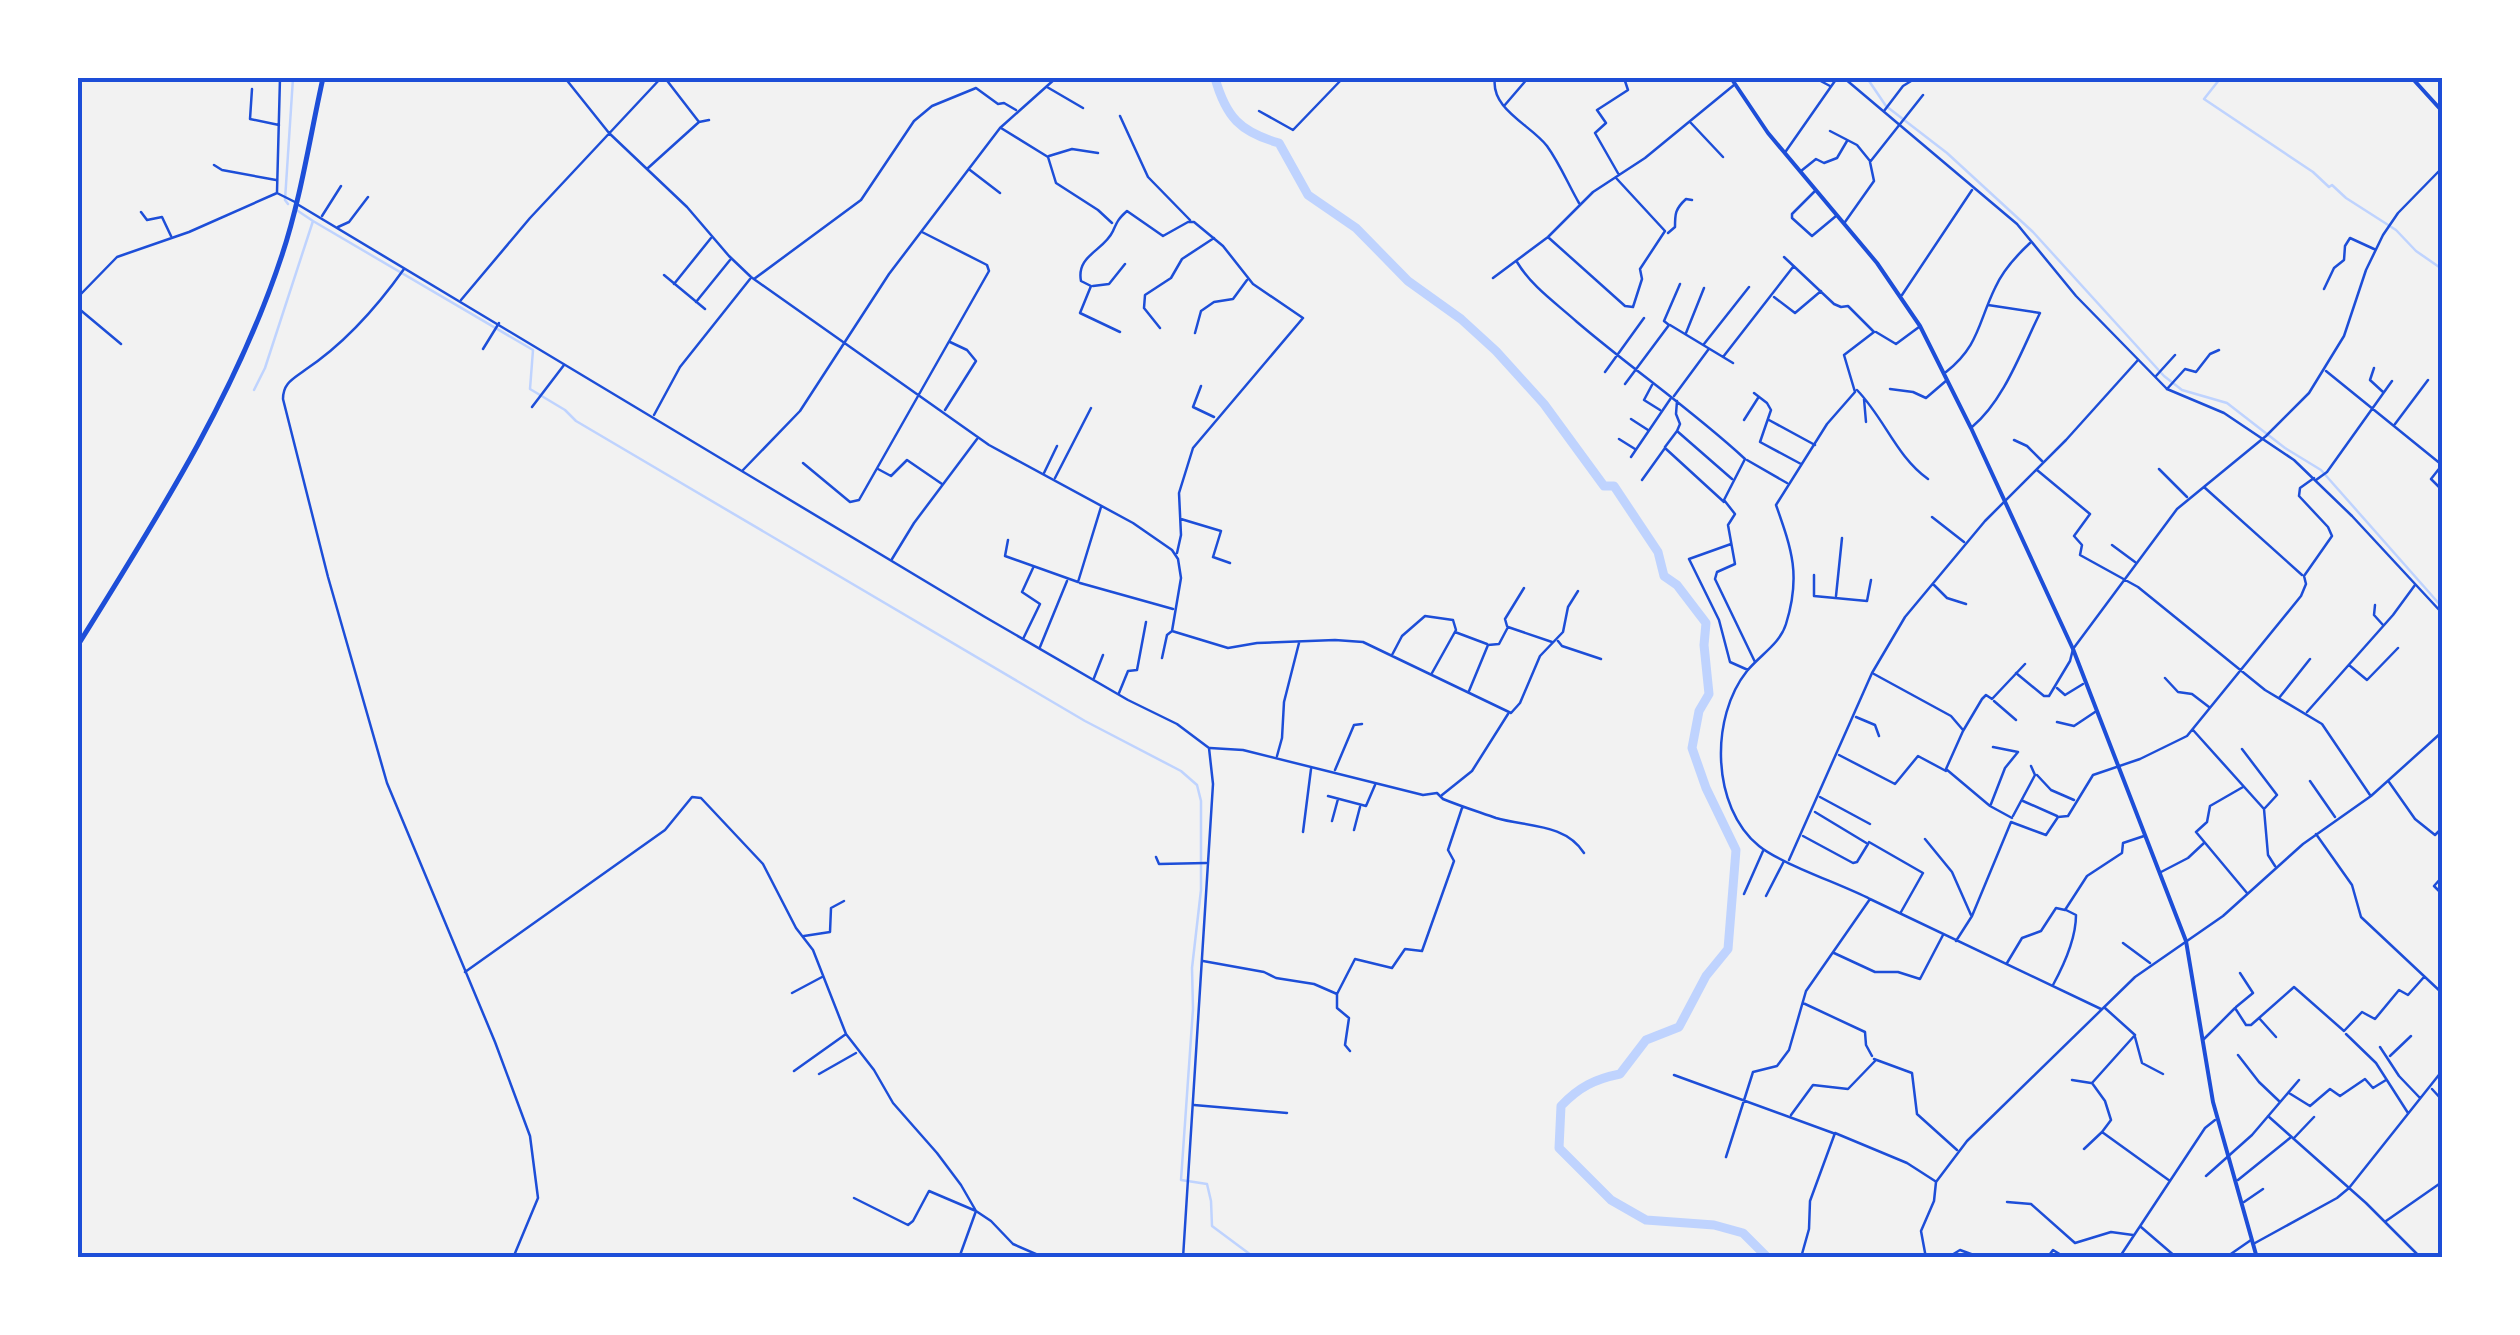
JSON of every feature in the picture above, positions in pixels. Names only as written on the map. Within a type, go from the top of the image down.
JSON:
[{"type":"highway","points":[[78,644],[173,490],[242,354],[282,254],[323,78]]},
{"type":"main road","points":[[1731,78],[1901,296],[1920,326],[1947,376],[2072,649],[2186,941],[2217,1118],[2257,1258]]},
{"type":"main road","points":[[2412,78],[2442,111]]},
{"type":"street","points":[[277,193],[280,78]]},
{"type":"street","points":[[565,78],[609,134],[687,207],[753,278],[979,438],[1102,505],[1176,554]]},
{"type":"street","points":[[461,300],[530,218],[663,78],[700,122]]},
{"type":"street","points":[[742,470],[800,411],[920,231],[1000,128],[1056,78]]},
{"type":"street","points":[[1259,111],[1292,130],[1343,78]]},
{"type":"street","points":[[1495,78],[1494,87],[1504,106],[1542,140],[1580,205]]},
{"type":"street","points":[[1504,106],[1528,78]]},
{"type":"street","points":[[1624,78],[1628,90],[1597,110],[1606,124],[1595,133],[1618,177],[1665,233]]},
{"type":"street","points":[[1815,78],[1831,86]]},
{"type":"street","points":[[1785,152],[1836,78]]},
{"type":"street","points":[[1844,78],[1903,122],[1973,188],[2001,208],[2076,296],[2138,360],[2158,374],[2167,389],[2266,436],[2315,479],[2442,613]]},
{"type":"street","points":[[1886,108],[1903,86],[1916,78]]},
{"type":"street","points":[[1493,278],[1548,238],[1592,192],[1618,177],[1736,84]]},
{"type":"street","points":[[1046,86],[1083,108]]},
{"type":"street","points":[[653,416],[679,369],[753,278],[861,200],[902,136],[932,106],[976,88],[998,104],[1004,103],[1017,111]]},
{"type":"street","points":[[252,89],[250,119],[280,126]]},
{"type":"street","points":[[1870,162],[1923,96]]},
{"type":"street","points":[[1120,116],[1148,178],[1214,238],[1248,279],[1300,313],[1304,320],[1216,418],[1190,454],[1179,492],[1181,541],[1176,554],[1181,578],[1172,631],[1165,640],[1162,658]]},
{"type":"street","points":[[647,169],[700,122],[709,120]]},
{"type":"street","points":[[1690,122],[1723,158]]},
{"type":"street","points":[[1000,128],[1048,157],[1056,183],[1113,224]]},
{"type":"street","points":[[1830,131],[1856,145],[1870,162],[1874,178],[1882,184]]},
{"type":"street","points":[[1816,160],[1826,164],[1836,160],[1847,140]]},
{"type":"street","points":[[1048,157],[1072,149],[1098,152]]},
{"type":"street","points":[[1801,171],[1820,154]]},
{"type":"street","points":[[214,165],[222,170],[278,180]]},
{"type":"street","points":[[2016,673],[2045,697],[2055,687],[2072,649],[2188,498],[2296,408],[2325,370],[2344,336],[2375,250],[2398,212],[2442,168]]},
{"type":"street","points":[[969,169],[1000,193]]},
{"type":"street","points":[[1844,223],[1858,208],[1874,178]]},
{"type":"street","points":[[321,218],[341,186]]},
{"type":"street","points":[[1901,296],[1973,188]]},
{"type":"street","points":[[1816,190],[1792,218],[1812,236],[1838,215]]},
{"type":"street","points":[[277,193],[1024,639],[1177,724],[1209,748],[1221,746],[1277,758],[1423,795],[1437,793],[1499,818],[1556,831],[1578,844],[1584,853]]},
{"type":"street","points":[[78,297],[111,261],[277,193]]},
{"type":"street","points":[[337,228],[349,222],[368,196]]},
{"type":"street","points":[[1548,238],[1628,308],[1638,298],[1640,269],[1665,233],[1674,227],[1674,214],[1679,207],[1692,200]]},
{"type":"street","points":[[1125,264],[1109,284],[1091,286],[1081,280],[1080,269],[1127,211],[1165,236],[1191,221]]},
{"type":"street","points":[[141,212],[147,220],[162,216],[172,238]]},
{"type":"street","points":[[803,464],[853,504],[859,500],[990,268],[920,231]]},
{"type":"street","points":[[674,284],[712,237]]},
{"type":"street","points":[[1160,328],[1144,308],[1145,295],[1171,278],[1182,259],[1214,238]]},
{"type":"street","points":[[2324,289],[2334,268],[2344,260],[2344,248],[2350,238],[2375,250]]},
{"type":"street","points":[[1890,388],[1926,398],[1974,344],[2007,267],[2032,241]]},
{"type":"street","points":[[1784,256],[1837,306],[1848,306],[1874,332]]},
{"type":"street","points":[[696,302],[731,258]]},
{"type":"street","points":[[1517,262],[1538,288],[1617,355],[1745,459],[1790,485]]},
{"type":"street","points":[[1723,357],[1794,266]]},
{"type":"street","points":[[403,270],[338,344],[287,384],[283,399],[328,577],[387,783],[516,1097],[536,1168],[538,1198],[513,1258]]},
{"type":"street","points":[[664,275],[705,309]]},
{"type":"street","points":[[1195,333],[1201,310],[1214,302],[1233,300],[1248,279]]},
{"type":"street","points":[[1680,284],[1664,321],[1733,363]]},
{"type":"street","points":[[1091,286],[1080,313],[1120,332]]},
{"type":"street","points":[[1703,345],[1749,287]]},
{"type":"street","points":[[1686,335],[1704,288]]},
{"type":"street","points":[[1772,296],[1796,313],[1821,291]]},
{"type":"street","points":[[1971,428],[1990,411],[2022,356],[2040,313],[1988,305]]},
{"type":"street","points":[[78,308],[121,344]]},
{"type":"street","points":[[1605,372],[1644,318]]},
{"type":"street","points":[[483,349],[499,324]]},
{"type":"street","points":[[1625,384],[1669,324]]},
{"type":"street","points":[[1920,326],[1896,344],[1874,332],[1843,357],[1856,390],[1890,433],[1894,446],[1928,480]]},
{"type":"street","points":[[944,411],[976,362],[967,350],[950,342]]},
{"type":"street","points":[[1632,458],[1709,349]]},
{"type":"street","points":[[2167,389],[2184,370],[2196,372],[2210,354],[2219,350]]},
{"type":"street","points":[[2158,374],[2175,356]]},
{"type":"street","points":[[1766,896],[1801,835],[1872,673],[1904,616],[2004,500],[2138,360]]},
{"type":"street","points":[[532,407],[565,364]]},
{"type":"street","points":[[2374,368],[2370,380],[2384,393]]},
{"type":"street","points":[[2325,370],[2442,465],[2431,479],[2442,490]]},
{"type":"street","points":[[2394,425],[2428,380]]},
{"type":"street","points":[[2304,576],[2332,534],[2299,496],[2300,488],[2325,473],[2392,381]]},
{"type":"street","points":[[1653,383],[1644,398],[1662,411]]},
{"type":"street","points":[[1201,386],[1192,407],[1216,418]]},
{"type":"street","points":[[1856,390],[1827,424],[1776,507],[1791,544],[1794,596],[1781,636],[1748,670],[1720,733],[1720,754],[1740,823],[1763,850],[2103,1008],[2135,1035],[2142,1063],[2163,1074]]},
{"type":"street","points":[[1744,420],[1756,395],[1770,408],[1760,442],[1803,464]]},
{"type":"street","points":[[1642,480],[1680,424],[1674,398]]},
{"type":"street","points":[[1864,398],[1866,422]]},
{"type":"street","points":[[1054,480],[1090,408]]},
{"type":"street","points":[[1631,419],[1649,430]]},
{"type":"street","points":[[1768,420],[1815,445]]},
{"type":"street","points":[[1676,432],[1734,480]]},
{"type":"street","points":[[892,560],[979,438]]},
{"type":"street","points":[[1619,439],[1636,450]]},
{"type":"street","points":[[2014,440],[2027,446],[2043,462]]},
{"type":"street","points":[[1044,474],[1056,446]]},
{"type":"street","points":[[1664,448],[1735,514],[1728,525],[1735,565],[1717,572],[1715,579],[1756,662]]},
{"type":"street","points":[[1725,503],[1745,459]]},
{"type":"street","points":[[878,469],[890,476],[907,460],[943,484]]},
{"type":"street","points":[[2036,468],[2090,514],[2074,536],[2082,546],[2080,555],[2125,579],[2278,699],[2327,728],[2371,796]]},
{"type":"street","points":[[2159,469],[2188,498]]},
{"type":"street","points":[[2021,800],[2066,817],[2092,776],[2178,741],[2193,730],[2301,596],[2306,584],[2304,576],[2203,486]]},
{"type":"street","points":[[1078,582],[1102,505]]},
{"type":"street","points":[[1932,517],[1966,543]]},
{"type":"street","points":[[1180,519],[1221,531],[1213,557],[1230,563]]},
{"type":"street","points":[[1836,598],[1842,538]]},
{"type":"street","points":[[1008,540],[1004,556],[1068,580],[1174,610]]},
{"type":"street","points":[[1689,560],[1732,544]]},
{"type":"street","points":[[2112,545],[2136,562]]},
{"type":"street","points":[[1686,554],[1719,620],[1730,662],[1748,670]]},
{"type":"street","points":[[1024,639],[1040,604],[1022,592],[1033,567]]},
{"type":"street","points":[[1814,575],[1812,594],[1836,598],[1868,600],[1870,580]]},
{"type":"street","points":[[1040,648],[1068,580]]},
{"type":"street","points":[[1932,583],[1947,598],[1966,604]]},
{"type":"street","points":[[2306,714],[2416,585]]},
{"type":"street","points":[[1455,632],[1488,645],[1500,644],[1508,627],[1506,619],[1524,588]]},
{"type":"street","points":[[1172,631],[1228,648],[1257,643],[1356,641],[1513,712],[1536,662],[1563,632],[1568,607],[1578,591]]},
{"type":"street","points":[[2376,605],[2374,617],[2384,626]]},
{"type":"street","points":[[1391,656],[1404,634],[1426,615],[1453,620],[1455,632],[1431,674]]},
{"type":"street","points":[[1119,694],[1128,670],[1137,670],[1146,622]]},
{"type":"street","points":[[1508,627],[1601,659]]},
{"type":"street","points":[[1277,758],[1284,702],[1299,643]]},
{"type":"street","points":[[1468,692],[1488,645]]},
{"type":"street","points":[[2348,664],[2367,680],[2398,648]]},
{"type":"street","points":[[1093,679],[1103,655]]},
{"type":"street","points":[[2278,699],[2310,660]]},
{"type":"street","points":[[1992,699],[2025,664]]},
{"type":"street","points":[[1872,673],[1951,716],[1963,730]]},
{"type":"street","points":[[2166,678],[2178,692],[2192,694],[2210,708]]},
{"type":"street","points":[[2055,687],[2065,694],[2084,683]]},
{"type":"street","points":[[1946,771],[1963,730],[1985,696],[2016,720]]},
{"type":"street","points":[[2056,722],[2074,726],[2096,711]]},
{"type":"street","points":[[1441,796],[1472,771],[1508,712]]},
{"type":"street","points":[[1854,716],[1875,725],[1879,736]]},
{"type":"street","points":[[1334,771],[1354,725],[1362,724]]},
{"type":"street","points":[[2193,730],[2264,809],[2268,855],[2276,868]]},
{"type":"street","points":[[1926,1258],[1920,1231],[1934,1201],[1936,1182],[1958,1151],[2152,964],[2213,924],[2316,834],[2371,796],[2442,732]]},
{"type":"street","points":[[1183,1258],[1213,784],[1209,748]]},
{"type":"street","points":[[1990,806],[2005,768],[2018,752],[1993,748]]},
{"type":"street","points":[[2242,749],[2278,796],[2264,809]]},
{"type":"street","points":[[1837,754],[1895,784],[1916,756],[1946,771],[2011,820],[2046,835],[2058,817]]},
{"type":"street","points":[[1303,832],[1312,766]]},
{"type":"street","points":[[2031,766],[2051,790],[2075,801]]},
{"type":"street","points":[[1956,941],[1972,916],[2011,820],[2035,774]]},
{"type":"street","points":[[2388,780],[2419,824],[2433,835],[2442,828]]},
{"type":"street","points":[[2310,781],[2336,819]]},
{"type":"street","points":[[1328,796],[1366,806],[1375,783]]},
{"type":"street","points":[[2243,787],[2210,806],[2207,822],[2195,830],[2248,894]]},
{"type":"street","points":[[465,972],[665,830],[697,796],[763,864],[812,950],[846,1034],[874,1070],[900,1114],[962,1185],[976,1211],[959,1258]]},
{"type":"street","points":[[1819,797],[1870,824]]},
{"type":"street","points":[[1332,822],[1339,798]]},
{"type":"street","points":[[1354,830],[1361,804]]},
{"type":"street","points":[[1350,1051],[1345,1047],[1348,1018],[1337,1008],[1337,994],[1354,958],[1392,968],[1403,950],[1422,951],[1454,862],[1448,850],[1462,806]]},
{"type":"street","points":[[1813,810],[1923,874],[1900,913]]},
{"type":"street","points":[[2316,834],[2352,884],[2362,918],[2442,993]]},
{"type":"street","points":[[1801,835],[1853,863],[1858,862],[1869,842]]},
{"type":"street","points":[[2065,910],[2088,876],[2122,853],[2123,843],[2144,836]]},
{"type":"street","points":[[1925,839],[1952,872],[1972,916]]},
{"type":"street","points":[[2160,873],[2204,843]]},
{"type":"street","points":[[1744,894],[1763,850]]},
{"type":"street","points":[[1156,857],[1159,864],[1205,863]]},
{"type":"street","points":[[2442,877],[2434,886],[2442,894]]},
{"type":"street","points":[[1726,1157],[1754,1072],[1777,1066],[1790,1050],[1810,984],[1870,899]]},
{"type":"street","points":[[802,937],[830,932],[830,908],[844,901]]},
{"type":"street","points":[[2006,964],[2024,936],[2041,931],[2056,908],[2076,915],[2078,920],[2070,936],[2072,948],[2052,987]]},
{"type":"street","points":[[1833,952],[1875,972],[1898,972],[1920,979],[1943,934]]},
{"type":"street","points":[[2123,943],[2152,964]]},
{"type":"street","points":[[1201,961],[1314,984],[1337,994]]},
{"type":"street","points":[[2202,1040],[2253,993],[2240,974]]},
{"type":"street","points":[[2344,1031],[2362,1012],[2375,1019],[2398,991],[2408,995],[2424,976]]},
{"type":"street","points":[[792,993],[822,977]]},
{"type":"street","points":[[2235,1008],[2246,1025],[2251,1025],[2294,987],[2375,1062],[2409,1114]]},
{"type":"street","points":[[1802,1002],[1863,1030],[1874,1058],[1912,1073],[1918,1114],[1958,1151]]},
{"type":"street","points":[[2259,1018],[2276,1038]]},
{"type":"street","points":[[794,1071],[846,1034]]},
{"type":"street","points":[[2092,1083],[2135,1035]]},
{"type":"street","points":[[2389,1057],[2412,1036]]},
{"type":"street","points":[[2380,1046],[2399,1076],[2421,1100]]},
{"type":"street","points":[[818,1074],[858,1052]]},
{"type":"street","points":[[2238,1056],[2280,1102]]},
{"type":"street","points":[[1790,1117],[1813,1085],[1848,1090],[1874,1058]]},
{"type":"street","points":[[2225,1258],[2349,1188],[2442,1071]]},
{"type":"street","points":[[1674,1075],[1906,1162],[1936,1182]]},
{"type":"street","points":[[2287,1093],[2310,1106],[2330,1089],[2340,1096],[2364,1079],[2373,1088],[2386,1080]]},
{"type":"street","points":[[2072,1080],[2092,1083],[2105,1101],[2111,1120],[2084,1149]]},
{"type":"street","points":[[2206,1176],[2300,1080]]},
{"type":"street","points":[[2431,1088],[2442,1100]]},
{"type":"street","points":[[1192,1104],[1287,1113]]},
{"type":"street","points":[[2268,1116],[2421,1258]]},
{"type":"street","points":[[2119,1258],[2205,1128],[2217,1118]]},
{"type":"street","points":[[2237,1181],[2314,1118]]},
{"type":"street","points":[[2102,1132],[2171,1182]]},
{"type":"street","points":[[1802,1254],[1810,1224],[1810,1201],[1834,1133]]},
{"type":"street","points":[[2384,1222],[2442,1182]]},
{"type":"street","points":[[2243,1202],[2263,1188]]},
{"type":"street","points":[[854,1198],[908,1225],[929,1191],[976,1211],[1013,1244],[1045,1258]]},
{"type":"street","points":[[2006,1202],[2031,1204],[2075,1243],[2110,1232],[2134,1236]]},
{"type":"street","points":[[2141,1227],[2177,1258]]},
{"type":"street","points":[[1947,1258],[1964,1250],[1982,1258]]},
{"type":"street","points":[[2048,1258],[2054,1250],[2066,1258]]},
{"type":"waterway","points":[[288,204],[285,200],[293,78]]},
{"type":"waterway","points":[[1215,78],[1236,121],[1254,134],[1279,143],[1308,195],[1356,228],[1408,281],[1461,319],[1544,404],[1604,486],[1614,486],[1658,552],[1664,576],[1677,585],[1706,623],[1709,694],[1699,711],[1692,748],[1736,850],[1728,949],[1706,976],[1679,1027],[1646,1040],[1620,1074],[1588,1085],[1561,1106],[1559,1148],[1611,1200],[1646,1220],[1714,1225],[1743,1233],[1768,1258]]},
{"type":"waterway","points":[[1867,78],[1886,106],[1947,153],[2033,232],[2164,376],[2182,390],[2227,403],[2321,470],[2442,607]]},
{"type":"waterway","points":[[2214,78],[2219,80],[2204,99],[2396,230],[2416,251],[2442,269]]},
{"type":"waterway","points":[[254,390],[265,368],[313,221],[298,211]]},
{"type":"waterway","points":[[313,221],[533,350],[530,389],[576,421],[1085,721],[1181,771],[1197,785],[1201,801],[1201,890],[1192,968],[1193,1009],[1181,1180],[1207,1184],[1212,1226],[1255,1258]]}]
